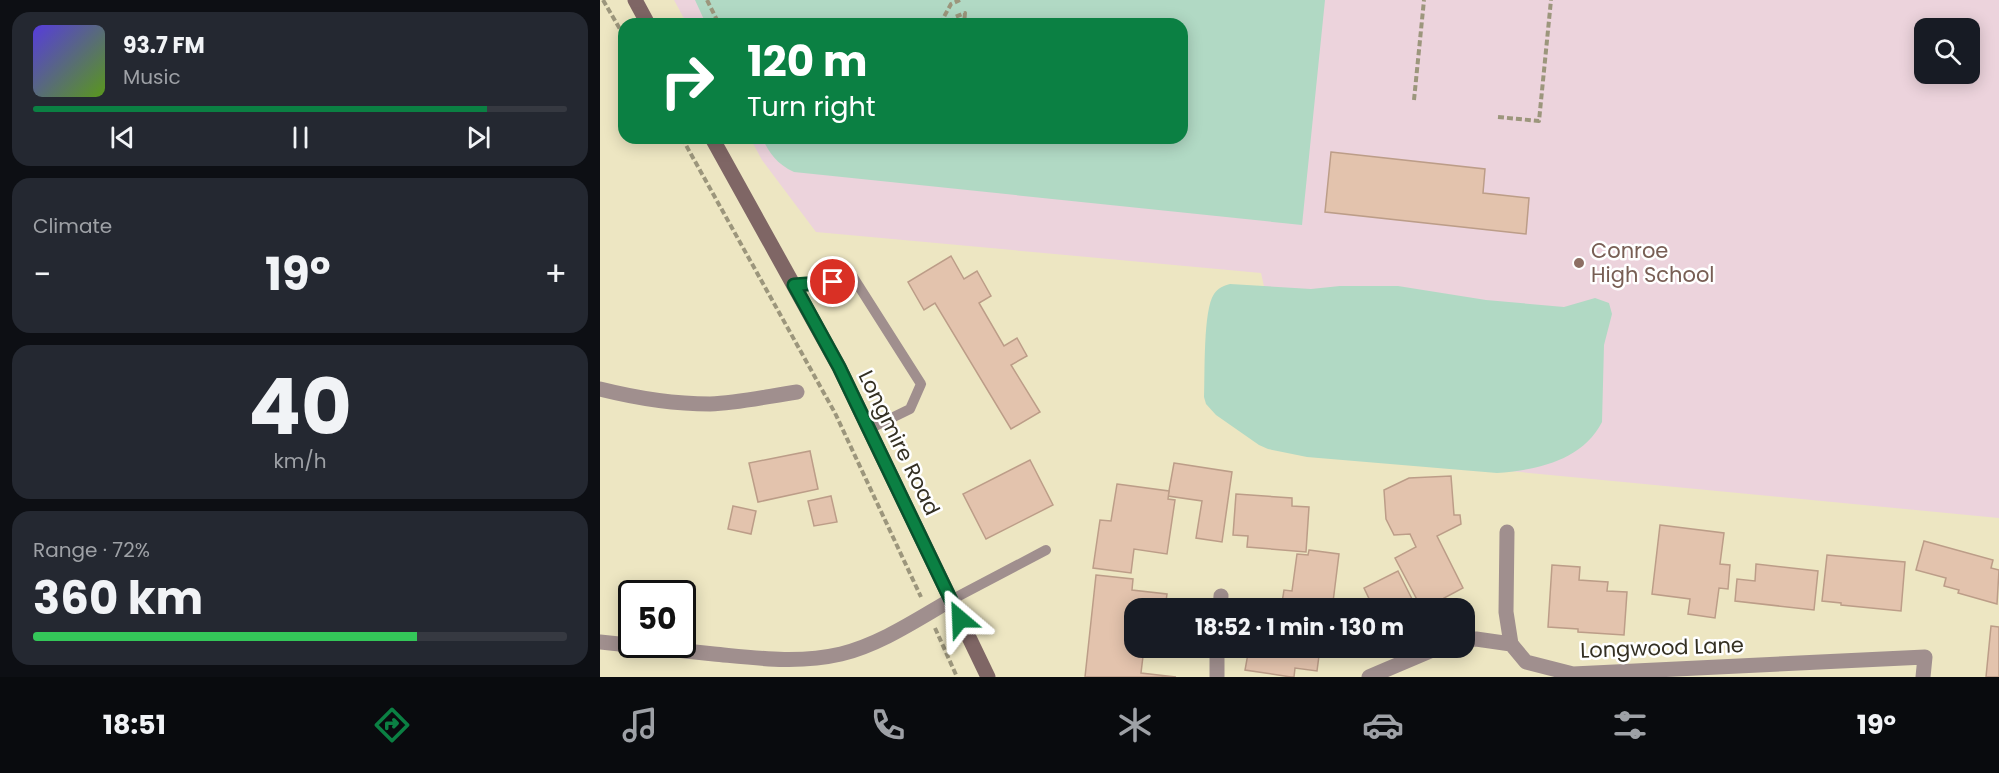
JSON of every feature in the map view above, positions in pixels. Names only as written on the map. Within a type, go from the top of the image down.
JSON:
[{"type":"main road","points":[[635,0],[645,18]]},
{"type":"main road","name":"Longmire Road","points":[[715,144],[839,367],[988,677]]},
{"type":"street","points":[[600,389],[636,398],[710,404],[797,392]]},
{"type":"street","points":[[1507,532],[1506,612],[1511,644],[1537,677]]},
{"type":"street","points":[[600,642],[770,660],[815,658],[841,654],[864,646],[889,635],[951,600]]},
{"type":"street","points":[[1475,639],[1511,644]]},
{"type":"street","name":"Longwood Lane","points":[[1526,662],[1573,674],[1925,657],[1923,677]]},
{"type":"street","points":[[1217,658],[1217,677]]},
{"type":"street","points":[[1369,677],[1414,658]]},
{"type":"street","name":"Longwood Lane","points":[[1670,677],[1765,664]]},
{"type":"lane","points":[[794,285],[833,282],[853,277],[921,384],[910,409],[869,429]]},
{"type":"lane","points":[[951,600],[1046,550]]},
{"type":"path","points":[[603,0],[618,26]]},
{"type":"path","points":[[707,0],[715,18]]},
{"type":"path","points":[[943,18],[951,4],[960,0]]},
{"type":"path","points":[[1414,100],[1424,0]]},
{"type":"path","points":[[1498,117],[1539,121],[1551,0]]},
{"type":"path","points":[[954,18],[965,13],[965,18]]},
{"type":"path","points":[[685,144],[835,413],[957,677]]},
{"type":"shaded area","name":"Conroe High School","points":[[674,0],[1999,0],[1999,518],[1301,451],[1261,273],[816,232],[762,160],[753,144],[1188,144],[1188,18],[684,18]]},
{"type":"green space","points":[[695,0],[1325,0],[1302,225],[794,172],[783,166],[765,144],[1188,144],[1188,18],[703,18]]},
{"type":"green space","points":[[1230,284],[1311,289],[1340,286],[1398,286],[1486,300],[1564,307],[1595,298],[1609,303],[1612,314],[1604,345],[1602,422],[1583,446],[1557,461],[1527,469],[1497,473],[1307,457],[1268,449],[1216,415],[1206,404],[1204,397],[1206,328],[1210,302],[1217,290]]},
{"type":"building","points":[[1331,152],[1485,169],[1483,193],[1529,198],[1526,234],[1325,212]]},
{"type":"building","points":[[951,256],[964,279],[977,271],[991,296],[979,303],[1004,346],[1017,338],[1027,356],[1011,365],[1040,412],[1011,429],[935,303],[924,310],[908,282]]},
{"type":"building","points":[[810,451],[818,489],[758,502],[749,463]]},
{"type":"building","points":[[1030,460],[1053,505],[986,539],[963,494]]},
{"type":"building","points":[[1174,463],[1232,472],[1222,542],[1196,538],[1202,501],[1168,496]]},
{"type":"building","points":[[1451,476],[1454,515],[1460,515],[1461,524],[1437,536],[1463,588],[1444,598],[1416,598],[1395,558],[1416,547],[1410,534],[1394,535],[1386,519],[1384,490],[1409,478]]},
{"type":"building","points":[[1117,484],[1169,491],[1168,499],[1175,500],[1167,554],[1134,549],[1131,573],[1093,568],[1100,520],[1111,521]]},
{"type":"building","points":[[1236,494],[1292,498],[1292,506],[1309,507],[1306,552],[1247,547],[1248,536],[1233,535]]},
{"type":"building","points":[[831,496],[837,522],[814,526],[808,501]]},
{"type":"building","points":[[733,506],[756,511],[751,534],[728,529]]},
{"type":"building","points":[[1660,525],[1724,533],[1720,564],[1730,565],[1728,589],[1719,588],[1715,618],[1688,614],[1690,599],[1652,594]]},
{"type":"building","points":[[1924,541],[1993,560],[1991,568],[1999,570],[1997,604],[1958,593],[1959,590],[1944,586],[1946,578],[1916,570]]},
{"type":"building","points":[[1309,550],[1339,554],[1334,598],[1283,598],[1284,590],[1292,591],[1297,554],[1308,555]]},
{"type":"building","points":[[1827,555],[1905,562],[1901,611],[1822,601]]},
{"type":"building","points":[[1756,564],[1818,571],[1814,610],[1735,601],[1737,579],[1755,581]]},
{"type":"building","points":[[1552,565],[1580,567],[1579,580],[1608,582],[1607,591],[1627,592],[1624,635],[1578,632],[1578,629],[1548,627]]},
{"type":"building","points":[[1398,571],[1412,598],[1369,598],[1364,588]]},
{"type":"building","points":[[1096,575],[1133,579],[1132,590],[1167,594],[1166,598],[1124,598],[1124,658],[1143,658],[1141,673],[1176,677],[1085,677]]},
{"type":"building","points":[[1991,626],[1999,627],[1999,677],[1986,677]]},
{"type":"building","points":[[1247,658],[1319,658],[1317,671],[1295,668],[1294,677],[1245,670]]},
{"type":"place","name":"Conroe High School","points":[[1579,263]]},
{"type":"route","points":[[833,282],[794,285],[839,367],[960,619]]}]
